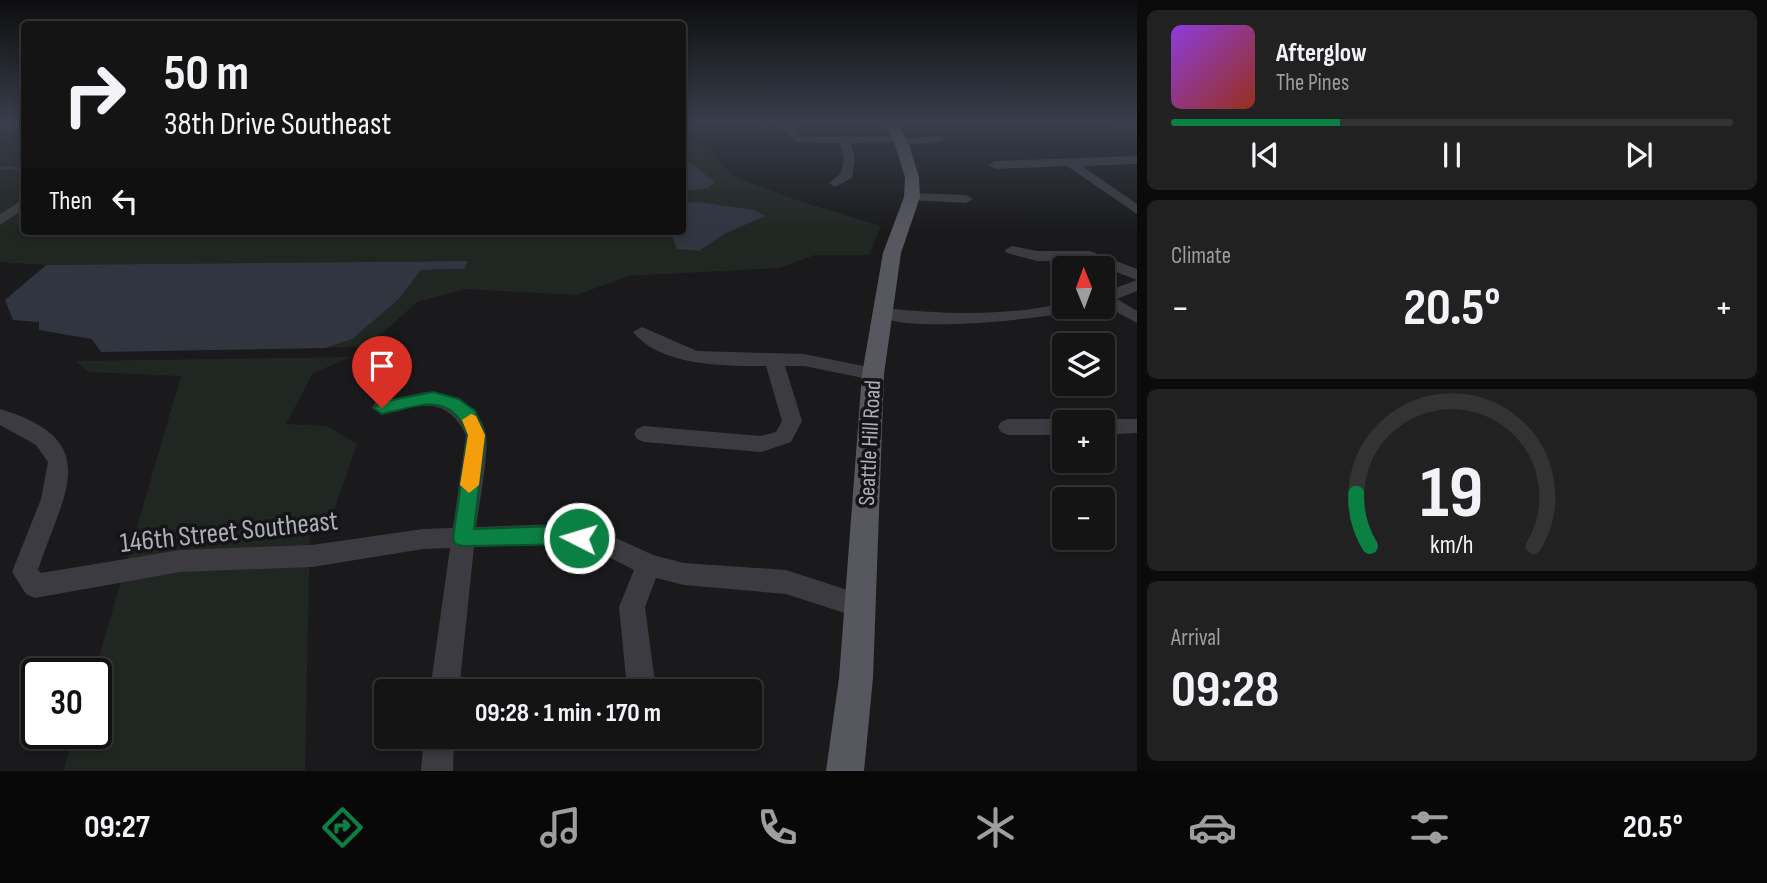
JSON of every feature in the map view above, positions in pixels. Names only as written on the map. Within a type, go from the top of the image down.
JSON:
[{"type":"main road","name":"Seattle Hill Road","points":[[845,771],[856,678],[873,374],[892,253],[912,197],[912,177],[906,159]]},
{"type":"street","points":[[835,183],[846,178],[850,159]]},
{"type":"street","points":[[995,165],[1137,160]]},
{"type":"street","points":[[1069,162],[1137,210]]},
{"type":"street","points":[[912,197],[966,200]]},
{"type":"street","points":[[0,221],[21,205]]},
{"type":"street","points":[[1012,250],[1037,256],[1090,256],[1137,275]]},
{"type":"street","points":[[1115,294],[1137,285]]},
{"type":"street","points":[[1115,305],[1137,318]]},
{"type":"street","points":[[883,313],[916,317],[1025,317],[1052,311]]},
{"type":"street","points":[[642,332],[663,345],[695,357],[804,360],[873,374]]},
{"type":"street","points":[[644,434],[761,444],[785,437],[792,421],[774,361]]},
{"type":"street","points":[[382,408],[433,397],[453,403],[469,415],[476,435],[445,679]]},
{"type":"street","name":"146th Street Southeast","points":[[0,416],[28,429],[48,445],[59,460],[60,477],[25,572],[35,586],[180,561],[312,556],[423,539],[556,534],[603,541],[648,565],[684,574],[786,582],[860,606]]},
{"type":"street","points":[[1115,427],[1137,426]]},
{"type":"street","points":[[1008,427],[1052,427]]},
{"type":"street","points":[[641,679],[632,607],[648,565]]},
{"type":"street","points":[[437,771],[438,749]]},
{"type":"shaded area","points":[[0,159],[21,159],[21,235],[686,235],[686,159],[716,159],[735,177],[799,201],[881,226],[869,255],[815,255],[779,268],[628,276],[577,295],[465,289],[417,302],[368,346],[325,348],[352,338],[399,299],[421,270],[463,269],[467,261],[46,265],[0,262]]},
{"type":"shaded area","points":[[686,159],[715,182],[708,188],[686,191]]},
{"type":"shaded area","points":[[686,203],[754,210],[765,216],[724,234],[699,251],[677,249],[672,235],[686,235]]},
{"type":"shaded area","points":[[468,261],[464,269],[421,270],[399,299],[352,339],[325,348],[101,352],[92,339],[39,330],[39,322],[13,320],[5,300],[46,265]]},
{"type":"shaded area","points":[[351,357],[313,373],[286,424],[327,426],[357,444],[330,522],[310,526],[305,771],[63,771],[70,749],[112,749],[112,658],[99,658],[181,376],[89,372],[76,361]]},
{"type":"waterway","points":[[0,168],[21,168]]},
{"type":"slow traffic","points":[[469,485],[476,435],[471,420]]},
{"type":"route","points":[[382,408],[433,397],[453,403],[469,415],[476,435],[463,538],[556,534],[579,538]]}]
